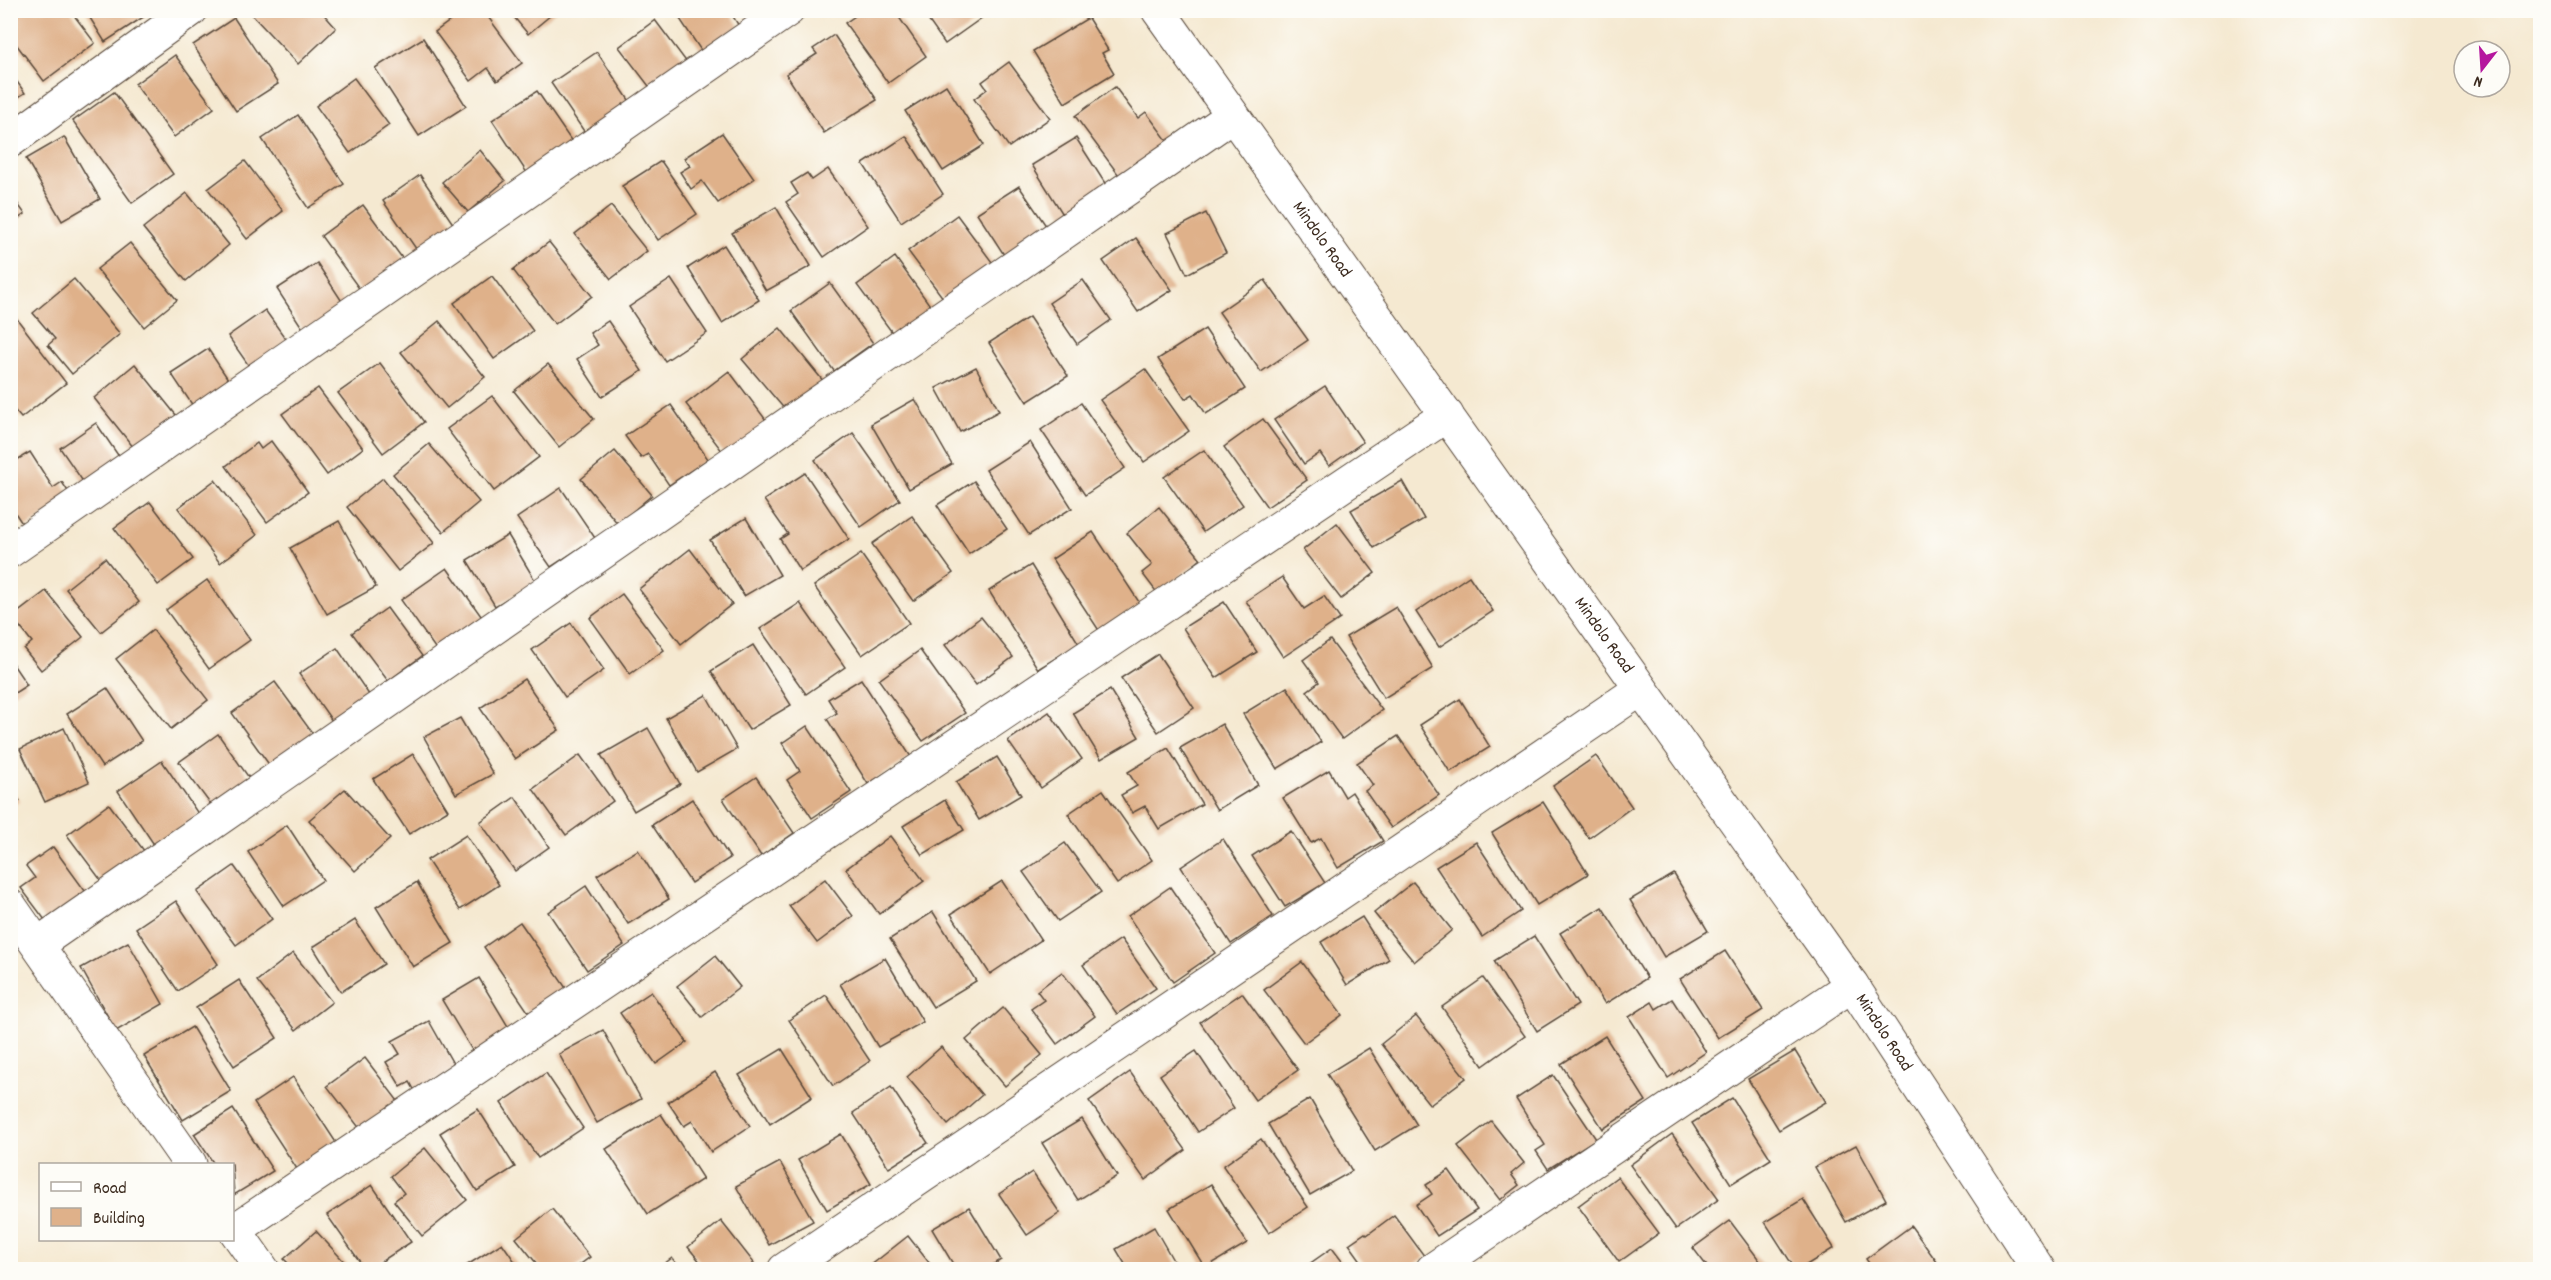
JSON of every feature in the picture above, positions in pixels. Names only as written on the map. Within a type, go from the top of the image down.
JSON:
[{"type":"street","points":[[10,141],[191,10]]},
{"type":"street","points":[[10,551],[788,10]]},
{"type":"street","name":"Mindolo Road","points":[[1158,10],[1852,986],[2033,1267]]},
{"type":"street","points":[[38,944],[1232,116]]},
{"type":"street","points":[[263,1269],[234,1228],[1447,415]]},
{"type":"street","points":[[784,1269],[1641,689]]},
{"type":"street","points":[[10,906],[189,1163]]},
{"type":"street","points":[[1432,1269],[1852,986]]},
{"type":"building","points":[[10,10],[70,10],[95,43],[44,81],[10,36]]},
{"type":"building","points":[[85,10],[145,10],[148,14],[105,42]]},
{"type":"building","points":[[257,10],[320,10],[336,28],[298,64],[252,15]]},
{"type":"building","points":[[465,10],[483,10],[522,63],[497,81],[488,68],[471,81],[435,32]]},
{"type":"building","points":[[508,10],[557,10],[528,34]]},
{"type":"building","points":[[674,10],[729,10],[739,26],[702,52]]},
{"type":"building","points":[[864,10],[894,10],[926,56],[888,83],[845,23]]},
{"type":"building","points":[[921,10],[987,10],[983,17],[945,44]]},
{"type":"building","points":[[234,18],[278,84],[236,111],[193,45]]},
{"type":"building","points":[[1088,18],[1108,50],[1102,53],[1114,73],[1065,103],[1033,51]]},
{"type":"building","points":[[655,20],[691,68],[655,94],[619,47]]},
{"type":"building","points":[[834,35],[877,100],[824,133],[786,74],[817,54],[813,49]]},
{"type":"building","points":[[423,38],[466,106],[419,136],[375,68]]},
{"type":"building","points":[[597,52],[635,109],[590,140],[551,83]]},
{"type":"building","points":[[175,55],[214,108],[174,137],[135,84]]},
{"type":"building","points":[[1009,62],[1050,118],[1009,147],[974,99],[987,89],[982,82]]},
{"type":"building","points":[[10,72],[25,93],[10,102]]},
{"type":"building","points":[[354,78],[389,125],[350,153],[316,106]]},
{"type":"building","points":[[946,85],[984,145],[943,171],[905,111]]},
{"type":"building","points":[[1115,87],[1138,118],[1146,112],[1169,143],[1121,178],[1075,116]]},
{"type":"building","points":[[537,91],[577,149],[531,179],[492,120]]},
{"type":"building","points":[[114,92],[173,174],[132,203],[73,121]]},
{"type":"building","points":[[298,115],[344,184],[308,208],[262,139]]},
{"type":"building","points":[[722,133],[754,179],[718,203],[702,181],[691,189],[680,172],[690,166],[684,158]]},
{"type":"building","points":[[906,136],[943,194],[901,222],[863,164]]},
{"type":"building","points":[[64,137],[100,199],[62,221],[26,159]]},
{"type":"building","points":[[1076,138],[1108,188],[1064,216],[1032,165]]},
{"type":"building","points":[[480,150],[505,181],[468,212],[442,182]]},
{"type":"building","points":[[245,161],[283,211],[247,239],[208,189]]},
{"type":"building","points":[[661,161],[697,214],[658,240],[622,186]]},
{"type":"building","points":[[828,169],[868,226],[824,257],[786,202],[798,194],[791,183],[807,173],[812,180]]},
{"type":"building","points":[[420,175],[458,231],[421,256],[383,201]]},
{"type":"building","points":[[1019,186],[1051,233],[1008,261],[977,213]]},
{"type":"building","points":[[10,193],[25,214],[10,224]]},
{"type":"building","points":[[187,193],[229,245],[186,281],[143,228]]},
{"type":"building","points":[[363,205],[408,266],[366,298],[321,236]]},
{"type":"building","points":[[611,206],[647,251],[611,279],[575,234]]},
{"type":"building","points":[[776,207],[811,266],[766,291],[732,233]]},
{"type":"building","points":[[1206,213],[1226,253],[1187,274],[1167,233]]},
{"type":"building","points":[[957,215],[995,266],[946,302],[908,251]]},
{"type":"building","points":[[1136,238],[1172,290],[1138,312],[1103,261]]},
{"type":"building","points":[[549,242],[592,296],[555,324],[513,270]]},
{"type":"building","points":[[130,243],[177,300],[144,327],[97,269]]},
{"type":"building","points":[[724,245],[759,300],[722,323],[688,268]]},
{"type":"building","points":[[895,257],[932,308],[894,335],[857,285]]},
{"type":"building","points":[[317,263],[347,309],[307,335],[277,289]]},
{"type":"building","points":[[492,276],[533,331],[494,359],[454,303]]},
{"type":"building","points":[[74,279],[120,334],[72,374],[48,345],[55,339],[33,313]]},
{"type":"building","points":[[671,279],[707,333],[665,361],[629,307]]},
{"type":"building","points":[[1083,280],[1111,320],[1077,344],[1049,303]]},
{"type":"building","points":[[1265,280],[1308,340],[1261,372],[1219,312]]},
{"type":"building","points":[[830,283],[873,343],[834,371],[791,311]]},
{"type":"building","points":[[265,310],[293,349],[256,376],[228,336]]},
{"type":"building","points":[[1029,317],[1068,376],[1027,402],[989,343]]},
{"type":"building","points":[[17,319],[66,383],[21,418],[10,405],[10,325]]},
{"type":"building","points":[[439,321],[485,377],[447,408],[401,352]]},
{"type":"building","points":[[608,321],[642,371],[602,397],[577,359],[598,345],[590,333]]},
{"type":"building","points":[[780,328],[824,382],[787,412],[742,359]]},
{"type":"building","points":[[1205,329],[1245,389],[1206,414],[1193,394],[1185,399],[1158,359]]},
{"type":"building","points":[[208,349],[234,388],[197,412],[171,373]]},
{"type":"building","points":[[380,363],[424,422],[383,453],[338,393]]},
{"type":"building","points":[[135,364],[180,420],[138,453],[94,398]]},
{"type":"building","points":[[548,364],[594,419],[559,447],[514,391]]},
{"type":"building","points":[[976,367],[999,411],[960,432],[936,388]]},
{"type":"building","points":[[1145,369],[1189,431],[1144,462],[1100,400]]},
{"type":"building","points":[[729,371],[769,424],[726,456],[686,404]]},
{"type":"building","points":[[1325,386],[1363,442],[1329,466],[1320,453],[1304,464],[1274,420]]},
{"type":"building","points":[[318,388],[363,448],[327,475],[282,414]]},
{"type":"building","points":[[492,396],[539,457],[494,491],[447,429]]},
{"type":"building","points":[[915,399],[952,464],[909,489],[871,424]]},
{"type":"building","points":[[1081,403],[1125,468],[1085,495],[1041,430]]},
{"type":"building","points":[[671,405],[708,459],[669,485],[648,454],[641,458],[625,436]]},
{"type":"building","points":[[1263,419],[1307,480],[1267,507],[1224,447]]},
{"type":"building","points":[[96,423],[120,458],[84,483],[60,448]]},
{"type":"building","points":[[853,433],[900,500],[861,527],[815,460]]},
{"type":"building","points":[[271,441],[308,492],[267,522],[226,466],[257,443],[261,449]]},
{"type":"building","points":[[1030,442],[1072,508],[1029,535],[986,470]]},
{"type":"building","points":[[429,444],[479,502],[443,532],[393,474]]},
{"type":"building","points":[[1204,450],[1243,505],[1203,532],[1164,477]]},
{"type":"building","points":[[615,451],[652,495],[618,524],[581,479]]},
{"type":"building","points":[[30,452],[53,488],[62,482],[73,499],[25,528],[10,505],[10,464]]},
{"type":"building","points":[[805,473],[849,539],[800,571],[780,539],[788,534],[764,500]]},
{"type":"building","points":[[383,478],[434,543],[398,571],[347,507]]},
{"type":"building","points":[[215,480],[257,535],[220,563],[178,508]]},
{"type":"building","points":[[974,481],[1007,529],[969,554],[937,505]]},
{"type":"building","points":[[1402,481],[1424,519],[1374,548],[1351,510]]},
{"type":"building","points":[[561,488],[595,538],[551,567],[517,518]]},
{"type":"building","points":[[150,502],[193,559],[158,585],[114,528]]},
{"type":"building","points":[[1159,507],[1201,559],[1158,594],[1142,573],[1152,565],[1127,533]]},
{"type":"building","points":[[912,516],[953,573],[913,601],[872,544]]},
{"type":"building","points":[[746,518],[780,575],[744,596],[710,540]]},
{"type":"building","points":[[339,521],[376,587],[327,614],[290,548]]},
{"type":"building","points":[[1337,523],[1375,573],[1341,599],[1303,550]]},
{"type":"building","points":[[1093,532],[1141,605],[1100,632],[1052,559]]},
{"type":"building","points":[[508,535],[536,582],[495,606],[467,560]]},
{"type":"building","points":[[690,549],[732,604],[681,644],[639,589]]},
{"type":"building","points":[[861,554],[909,623],[862,655],[814,586]]},
{"type":"building","points":[[105,558],[139,602],[101,632],[66,589]]},
{"type":"building","points":[[1031,565],[1079,644],[1038,669],[989,591]]},
{"type":"building","points":[[447,568],[486,623],[440,655],[401,600]]},
{"type":"building","points":[[1469,576],[1493,611],[1439,647],[1416,612]]},
{"type":"building","points":[[1282,577],[1304,609],[1324,596],[1340,619],[1283,657],[1246,601]]},
{"type":"building","points":[[207,580],[250,640],[209,669],[166,610]]},
{"type":"building","points":[[46,591],[83,637],[41,670],[24,649],[32,642],[12,617]]},
{"type":"building","points":[[622,594],[664,650],[630,674],[590,618]]},
{"type":"building","points":[[1224,602],[1257,652],[1216,678],[1183,628]]},
{"type":"building","points":[[800,603],[845,667],[806,694],[760,629]]},
{"type":"building","points":[[1396,607],[1433,668],[1384,698],[1346,637]]},
{"type":"building","points":[[387,608],[422,656],[388,681],[352,633]]},
{"type":"building","points":[[981,617],[1013,657],[976,685],[945,645]]},
{"type":"building","points":[[571,623],[604,670],[565,697],[532,650]]},
{"type":"building","points":[[153,630],[208,700],[171,729],[116,659]]},
{"type":"building","points":[[1330,640],[1382,710],[1342,739],[1307,691],[1319,682],[1303,660]]},
{"type":"building","points":[[753,645],[791,705],[749,730],[711,671]]},
{"type":"building","points":[[337,648],[374,702],[337,728],[299,674]]},
{"type":"building","points":[[920,650],[965,713],[923,741],[879,680]]},
{"type":"building","points":[[1158,654],[1194,708],[1158,732],[1121,678]]},
{"type":"building","points":[[10,660],[27,685],[10,696]]},
{"type":"building","points":[[524,679],[559,730],[515,759],[480,708]]},
{"type":"building","points":[[861,679],[911,757],[868,784],[827,719],[837,713],[828,699]]},
{"type":"building","points":[[275,682],[316,738],[273,770],[232,713]]},
{"type":"building","points":[[1287,687],[1321,742],[1277,769],[1243,714]]},
{"type":"building","points":[[107,688],[142,741],[102,767],[67,714]]},
{"type":"building","points":[[1110,690],[1139,737],[1101,759],[1073,713]]},
{"type":"building","points":[[706,695],[737,749],[697,772],[666,718]]},
{"type":"building","points":[[1460,699],[1490,747],[1450,772],[1420,725]]},
{"type":"building","points":[[1049,712],[1082,759],[1041,788],[1008,741]]},
{"type":"building","points":[[460,718],[493,774],[456,794],[424,737]]},
{"type":"building","points":[[1222,724],[1258,785],[1217,810],[1180,748]]},
{"type":"building","points":[[807,726],[851,792],[812,818],[787,780],[800,771],[782,743]]},
{"type":"building","points":[[64,728],[89,782],[45,802],[20,749]]},
{"type":"building","points":[[648,728],[680,784],[634,811],[601,755]]},
{"type":"building","points":[[218,734],[252,782],[214,809],[179,762]]},
{"type":"building","points":[[1398,736],[1439,795],[1391,828],[1365,791],[1373,785],[1357,763]]},
{"type":"building","points":[[1168,748],[1202,804],[1159,829],[1145,806],[1132,813],[1121,795],[1137,786],[1128,772]]},
{"type":"building","points":[[413,754],[448,810],[409,834],[373,779]]},
{"type":"building","points":[[580,755],[613,801],[566,835],[533,789]]},
{"type":"building","points":[[1596,756],[1632,807],[1589,838],[1553,786]]},
{"type":"building","points":[[997,757],[1021,795],[979,820],[956,782]]},
{"type":"building","points":[[162,761],[199,815],[155,846],[118,791]]},
{"type":"building","points":[[1329,770],[1345,797],[1352,792],[1383,841],[1338,868],[1321,838],[1311,843],[1283,798]]},
{"type":"building","points":[[756,777],[794,833],[761,856],[723,799]]},
{"type":"building","points":[[10,788],[20,801],[10,807]]},
{"type":"building","points":[[345,789],[390,839],[355,871],[309,820]]},
{"type":"building","points":[[1103,790],[1152,860],[1117,884],[1068,814]]},
{"type":"building","points":[[515,797],[549,847],[515,871],[480,822]]},
{"type":"building","points":[[692,799],[730,858],[691,883],[652,825]]},
{"type":"building","points":[[945,800],[964,830],[922,855],[903,826]]},
{"type":"building","points":[[1543,802],[1588,874],[1537,905],[1492,833]]},
{"type":"building","points":[[109,804],[148,856],[106,887],[67,835]]},
{"type":"building","points":[[287,825],[323,880],[284,906],[248,852]]},
{"type":"building","points":[[1291,831],[1325,883],[1285,907],[1252,856]]},
{"type":"building","points":[[466,835],[499,885],[460,910],[427,860]]},
{"type":"building","points":[[890,836],[924,881],[879,914],[846,869]]},
{"type":"building","points":[[1223,839],[1273,916],[1231,944],[1181,867]]},
{"type":"building","points":[[1476,842],[1521,911],[1482,937],[1436,867]]},
{"type":"building","points":[[1065,843],[1101,892],[1058,921],[1023,872]]},
{"type":"building","points":[[53,847],[88,895],[48,924],[21,888],[35,878],[26,866]]},
{"type":"building","points":[[638,850],[669,899],[628,924],[597,875]]},
{"type":"building","points":[[234,866],[272,919],[236,945],[197,892]]},
{"type":"building","points":[[1674,874],[1708,931],[1664,957],[1630,900]]},
{"type":"building","points":[[825,879],[853,916],[817,943],[789,906]]},
{"type":"building","points":[[1002,881],[1041,940],[990,974],[951,914]]},
{"type":"building","points":[[417,882],[453,943],[413,967],[376,907]]},
{"type":"building","points":[[1413,882],[1452,930],[1414,962],[1374,913]]},
{"type":"building","points":[[586,886],[624,945],[587,970],[548,912]]},
{"type":"building","points":[[1170,887],[1215,953],[1173,982],[1128,916]]},
{"type":"building","points":[[176,901],[218,964],[178,991],[136,928]]},
{"type":"building","points":[[1602,907],[1647,978],[1605,1004],[1560,933]]},
{"type":"building","points":[[933,912],[976,981],[933,1007],[890,939]]},
{"type":"building","points":[[1362,917],[1389,959],[1347,985],[1321,942]]},
{"type":"building","points":[[355,920],[384,964],[341,992],[313,947]]},
{"type":"building","points":[[520,922],[566,988],[529,1013],[484,947]]},
{"type":"building","points":[[1534,936],[1578,1005],[1537,1031],[1494,961]]},
{"type":"building","points":[[1121,939],[1156,988],[1117,1014],[1083,965]]},
{"type":"building","points":[[128,942],[163,1004],[116,1031],[81,968]]},
{"type":"building","points":[[1725,951],[1763,1010],[1718,1038],[1680,979]]},
{"type":"building","points":[[293,953],[332,1002],[296,1030],[257,981]]},
{"type":"building","points":[[715,956],[740,987],[702,1017],[677,986]]},
{"type":"building","points":[[885,958],[923,1022],[878,1047],[840,984]]},
{"type":"building","points":[[1302,962],[1342,1015],[1304,1043],[1264,990]]},
{"type":"building","points":[[1062,972],[1095,1016],[1057,1044],[1031,1009],[1044,1000],[1037,991]]},
{"type":"building","points":[[479,978],[512,1033],[475,1055],[442,1000]]},
{"type":"building","points":[[1483,978],[1525,1036],[1483,1066],[1442,1007]]},
{"type":"building","points":[[239,980],[277,1038],[234,1066],[196,1008]]},
{"type":"building","points":[[651,992],[687,1042],[656,1064],[620,1013]]},
{"type":"building","points":[[1242,993],[1298,1070],[1255,1100],[1200,1022]]},
{"type":"building","points":[[826,995],[870,1061],[833,1086],[789,1020]]},
{"type":"building","points":[[1672,999],[1706,1052],[1668,1078],[1629,1017],[1652,1002],[1656,1009]]},
{"type":"building","points":[[1003,1008],[1042,1055],[1005,1086],[966,1040]]},
{"type":"building","points":[[1416,1016],[1466,1078],[1430,1105],[1381,1044]]},
{"type":"building","points":[[429,1021],[456,1069],[415,1091],[410,1082],[401,1087],[386,1062],[400,1054],[392,1041]]},
{"type":"building","points":[[192,1027],[231,1091],[183,1120],[144,1056]]},
{"type":"building","points":[[603,1030],[641,1099],[597,1123],[559,1054]]},
{"type":"building","points":[[1605,1036],[1646,1101],[1603,1129],[1561,1064]]},
{"type":"building","points":[[941,1047],[982,1095],[948,1125],[907,1077]]},
{"type":"building","points":[[1369,1048],[1417,1125],[1375,1151],[1327,1074]]},
{"type":"building","points":[[782,1049],[812,1097],[770,1124],[739,1075]]},
{"type":"building","points":[[1196,1051],[1234,1108],[1198,1132],[1160,1075]]},
{"type":"building","points":[[1795,1051],[1826,1102],[1779,1130],[1748,1079]]},
{"type":"building","points":[[365,1058],[398,1101],[361,1130],[327,1086]]},
{"type":"building","points":[[715,1072],[750,1126],[711,1152],[692,1121],[684,1126],[668,1102]]},
{"type":"building","points":[[1130,1072],[1186,1150],[1145,1180],[1089,1101]]},
{"type":"building","points":[[546,1073],[583,1128],[538,1158],[501,1103]]},
{"type":"building","points":[[1553,1075],[1596,1139],[1548,1169],[1536,1151],[1545,1145],[1516,1099]]},
{"type":"building","points":[[293,1077],[339,1147],[299,1172],[254,1103]]},
{"type":"building","points":[[891,1087],[928,1143],[889,1168],[853,1113]]},
{"type":"building","points":[[1732,1098],[1771,1159],[1731,1184],[1692,1123]]},
{"type":"building","points":[[1310,1099],[1352,1171],[1310,1195],[1268,1124]]},
{"type":"building","points":[[233,1109],[273,1171],[234,1195],[234,1163],[213,1163],[194,1134]]},
{"type":"building","points":[[478,1109],[515,1167],[477,1191],[440,1133]]},
{"type":"building","points":[[661,1114],[703,1179],[648,1214],[606,1149]]},
{"type":"building","points":[[1082,1119],[1117,1176],[1078,1200],[1042,1143]]},
{"type":"building","points":[[1491,1121],[1524,1163],[1511,1174],[1519,1185],[1500,1200],[1458,1146]]},
{"type":"building","points":[[841,1134],[871,1184],[827,1210],[798,1160]]},
{"type":"building","points":[[1672,1134],[1719,1199],[1676,1229],[1630,1165]]},
{"type":"building","points":[[1261,1139],[1308,1207],[1269,1233],[1223,1166]]},
{"type":"building","points":[[1856,1145],[1886,1200],[1846,1222],[1815,1167]]},
{"type":"building","points":[[425,1148],[467,1200],[422,1236],[394,1201],[404,1193],[391,1176]]},
{"type":"building","points":[[780,1162],[813,1221],[769,1245],[736,1186]]},
{"type":"building","points":[[1449,1170],[1477,1210],[1437,1236],[1416,1205],[1432,1194],[1426,1185]]},
{"type":"building","points":[[1032,1172],[1060,1213],[1027,1235],[999,1194]]},
{"type":"building","points":[[1617,1177],[1659,1233],[1619,1262],[1578,1206]]},
{"type":"building","points":[[1211,1184],[1247,1243],[1205,1268],[1169,1209]]},
{"type":"building","points":[[372,1185],[411,1242],[370,1269],[365,1269],[327,1215]]},
{"type":"building","points":[[1803,1199],[1834,1248],[1800,1269],[1795,1269],[1765,1222]]},
{"type":"building","points":[[969,1207],[1001,1260],[986,1269],[956,1269],[932,1229]]},
{"type":"building","points":[[552,1209],[590,1257],[574,1269],[541,1269],[516,1238]]},
{"type":"building","points":[[1394,1215],[1425,1257],[1408,1269],[1367,1269],[1349,1244],[1365,1233],[1367,1235]]},
{"type":"building","points":[[721,1221],[754,1263],[746,1269],[706,1269],[688,1247]]},
{"type":"building","points":[[1730,1221],[1766,1269],[1709,1269],[1693,1248]]},
{"type":"building","points":[[1911,1226],[1942,1269],[1873,1269],[1866,1259]]},
{"type":"building","points":[[1154,1227],[1178,1269],[1128,1269],[1116,1249]]},
{"type":"building","points":[[316,1231],[351,1269],[294,1269],[284,1259]]},
{"type":"building","points":[[908,1236],[934,1269],[873,1269],[870,1266]]},
{"type":"building","points":[[502,1243],[520,1269],[461,1269]]},
{"type":"building","points":[[1332,1248],[1348,1269],[1302,1269]]},
{"type":"building","points":[[672,1258],[681,1269],[657,1269]]}]
